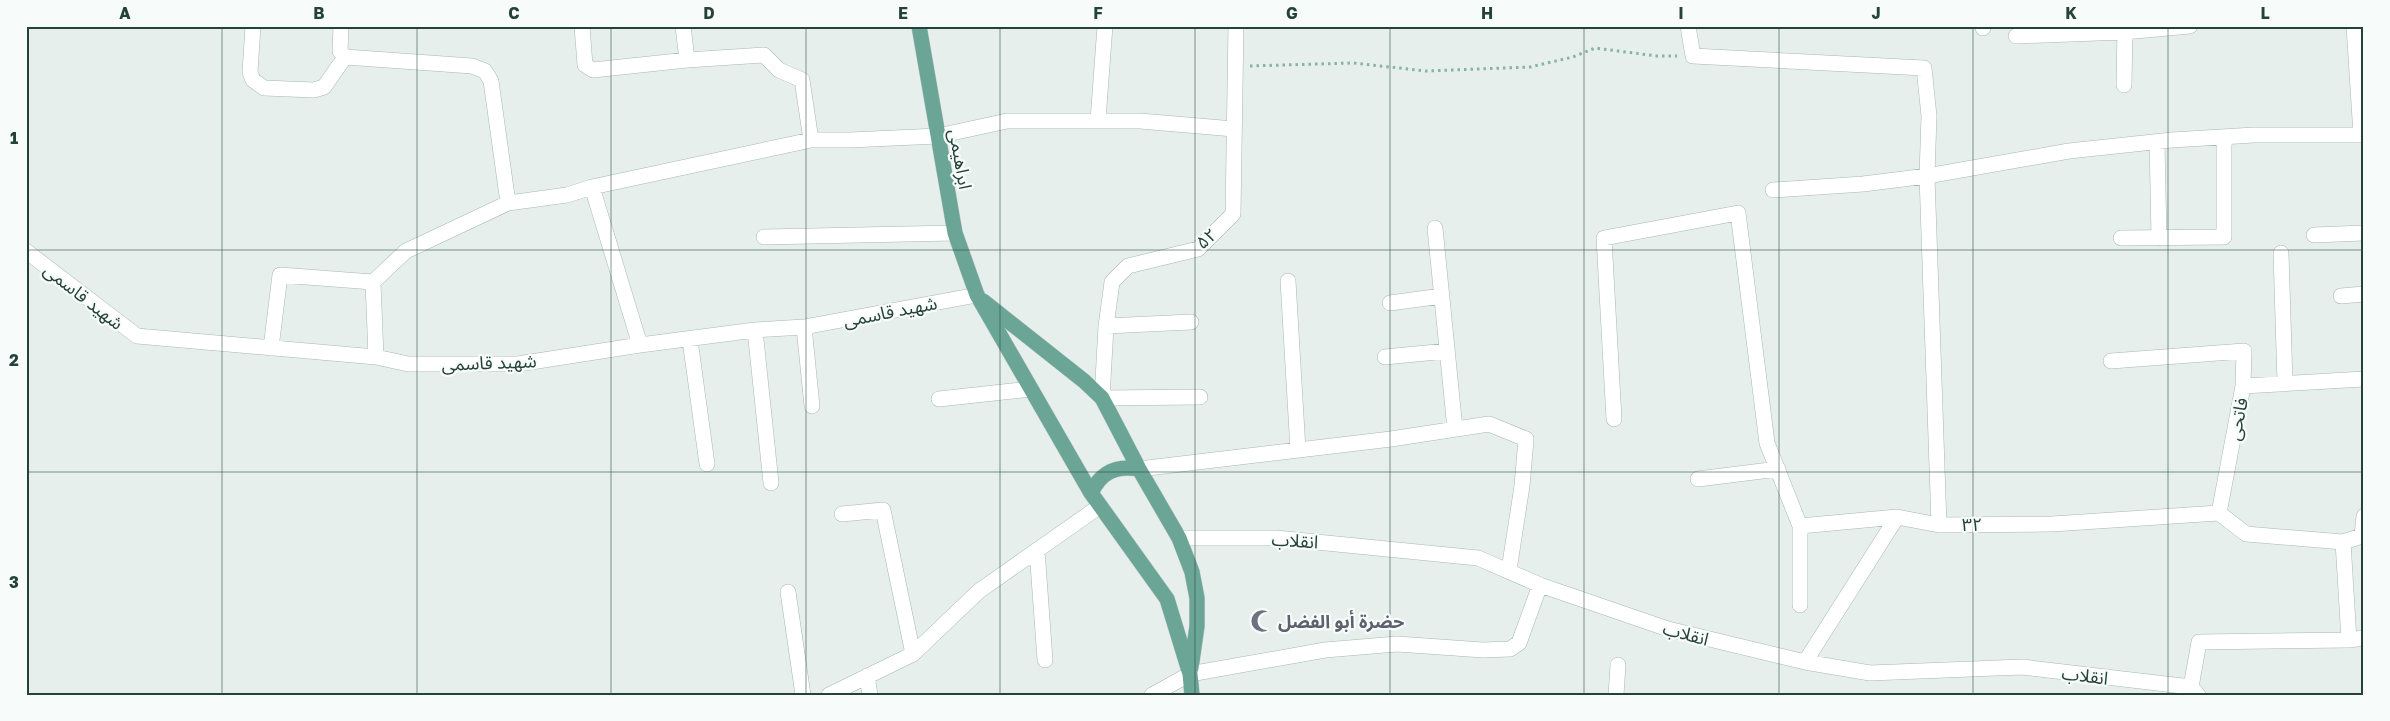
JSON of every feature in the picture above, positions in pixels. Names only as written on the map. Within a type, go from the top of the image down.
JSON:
[{"type":"main road","name":"ابراهیمی","points":[[919,26],[955,234],[976,295],[1014,364],[1031,389],[1091,493],[1167,599],[1190,674]]},
{"type":"main road","points":[[976,295],[1084,381],[1102,398],[1178,538],[1192,572],[1197,598],[1198,626],[1190,674],[1192,695]]},
{"type":"main road","points":[[1091,493],[1096,482],[1110,471],[1127,467],[1139,469]]},
{"type":"street","points":[[253,26],[250,72],[253,80],[264,88],[314,90],[324,86],[345,57]]},
{"type":"street","points":[[341,26],[340,51],[345,57],[472,66],[485,71],[491,81],[508,204]]},
{"type":"street","points":[[582,26],[585,65],[593,70],[686,60],[764,56],[778,70],[802,80],[811,140]]},
{"type":"street","points":[[683,26],[686,60]]},
{"type":"street","points":[[1098,120],[1105,26]]},
{"type":"street","name":"۵۲","points":[[1102,398],[1106,326],[1112,282],[1128,266],[1198,249],[1233,214],[1236,26]]},
{"type":"street","points":[[1688,26],[1693,56],[1924,68],[1929,116],[1927,176],[1939,525]]},
{"type":"street","points":[[2016,36],[2190,26]]},
{"type":"street","points":[[1773,190],[1863,184],[1927,176],[2069,151],[2156,142],[2224,137],[2362,135],[2354,26]]},
{"type":"street","points":[[2124,29],[2124,85]]},
{"type":"street","points":[[271,348],[280,275],[373,282],[406,251],[508,204],[567,195],[592,187],[811,140],[938,136],[1007,121],[1140,121],[1234,129]]},
{"type":"street","points":[[2121,238],[2224,237],[2224,137]]},
{"type":"street","points":[[2156,142],[2159,238]]},
{"type":"street","points":[[592,187],[640,345]]},
{"type":"street","points":[[1614,419],[1604,238],[1738,213],[1767,443],[1800,526],[1800,605]]},
{"type":"street","points":[[1435,228],[1455,429]]},
{"type":"street","points":[[764,236],[955,234]]},
{"type":"street","points":[[2314,235],[2364,234]]},
{"type":"street","name":"شهید قاسمی","points":[[26,251],[137,336],[376,358],[408,364],[518,364],[755,330],[804,327],[976,295]]},
{"type":"street","points":[[2281,253],[2285,383]]},
{"type":"street","points":[[1288,281],[1298,450]]},
{"type":"street","points":[[373,282],[376,358]]},
{"type":"street","points":[[2340,296],[2364,294]]},
{"type":"street","points":[[1390,302],[1442,296]]},
{"type":"street","points":[[1106,326],[1191,322]]},
{"type":"street","points":[[804,327],[812,406]]},
{"type":"street","points":[[755,330],[772,484]]},
{"type":"street","points":[[690,340],[708,464]]},
{"type":"street","points":[[1385,357],[1447,351]]},
{"type":"street","points":[[2111,361],[2244,351],[2243,386]]},
{"type":"street","name":"فاتحی","points":[[2218,513],[2243,386],[2364,379]]},
{"type":"street","points":[[939,398],[1031,389]]},
{"type":"street","points":[[1102,398],[1200,397]]},
{"type":"street","points":[[1139,469],[1489,424],[1526,439],[1522,486],[1509,570]]},
{"type":"street","points":[[1698,479],[1778,469]]},
{"type":"street","points":[[829,695],[913,654],[979,591],[1100,506]]},
{"type":"street","points":[[842,514],[883,510],[913,654]]},
{"type":"street","points":[[2218,513],[2246,534],[2343,542],[2363,536],[2364,516]]},
{"type":"street","name":"۳۲","points":[[1800,526],[1897,517],[1939,525],[2052,524],[2218,513]]},
{"type":"street","points":[[1805,662],[1897,517]]},
{"type":"street","name":"انقلاب","points":[[1178,538],[1276,538],[1478,558],[1540,585],[1668,629],[1805,662],[1870,673],[2022,667],[2195,691]]},
{"type":"street","points":[[2195,691],[2199,642],[2356,639],[2343,542]]},
{"type":"street","points":[[1036,550],[1045,660]]},
{"type":"street","points":[[1152,695],[1190,674],[1325,650],[1397,644],[1483,650],[1510,649],[1519,642],[1540,585]]},
{"type":"street","points":[[788,592],[803,695]]},
{"type":"street","points":[[1616,695],[1618,665]]},
{"type":"street","points":[[867,676],[870,695]]},
{"type":"path","points":[[1235,66],[1353,63],[1426,71],[1530,67],[1573,57],[1595,48],[1657,56],[1693,56]]},
{"type":"place","name":"حضرة أبو الفضل","points":[[1262,621]]}]
